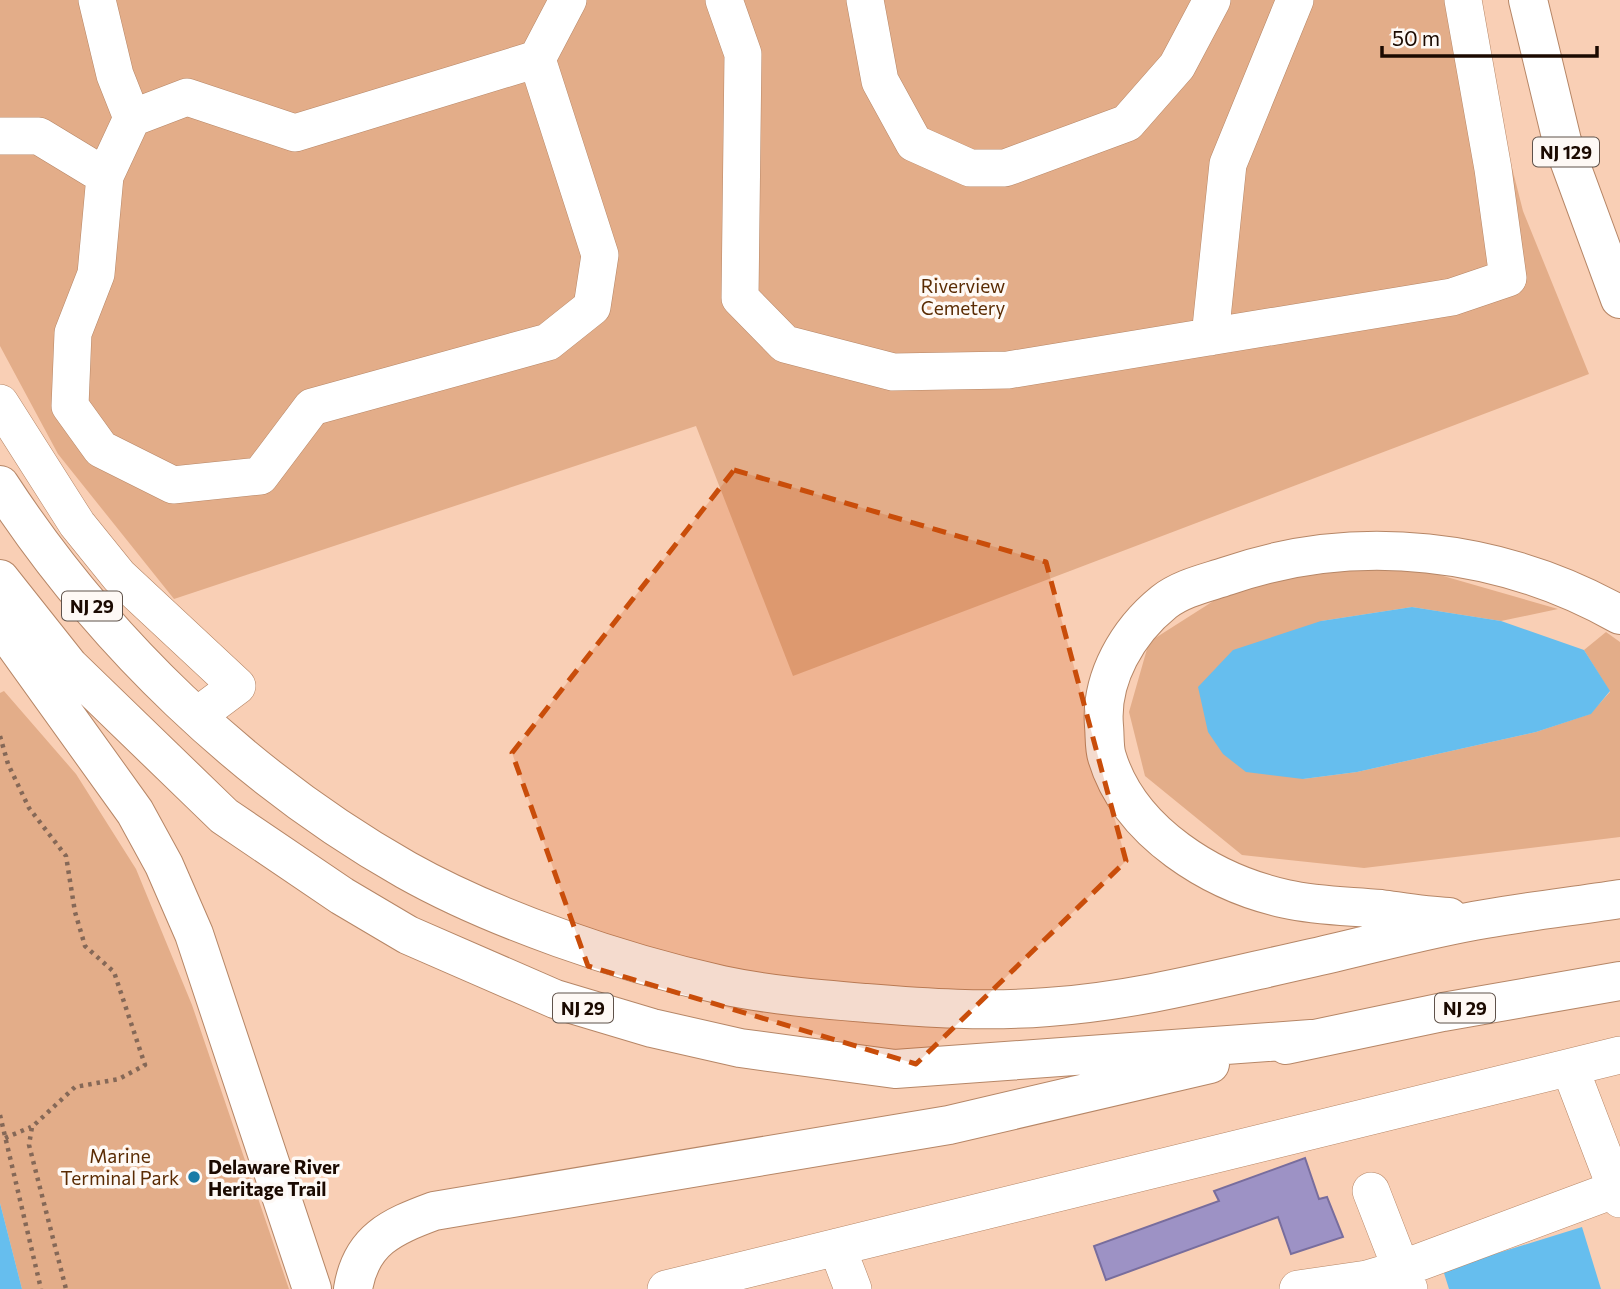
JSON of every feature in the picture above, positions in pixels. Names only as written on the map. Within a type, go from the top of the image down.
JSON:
[{"type":"highway","name":"NJ 129","points":[[1528,0],[1562,141],[1620,299]]},
{"type":"highway","name":"NJ 29","points":[[0,485],[40,546],[110,628],[197,716],[306,806],[408,871],[502,915],[647,967],[726,986],[778,994],[905,1006],[983,1009],[1048,1007],[1136,997],[1482,919],[1620,899]]},
{"type":"highway","points":[[1482,919],[1285,899],[1206,868],[1167,842],[1131,804],[1107,756],[1103,716],[1107,690],[1115,666],[1129,640],[1147,618],[1183,591],[1248,569],[1306,557],[1402,550],[1501,565],[1552,581],[1620,615]]},
{"type":"highway","name":"NJ 29","points":[[0,579],[69,666],[224,816],[309,874],[408,935],[555,999],[652,1028],[740,1048],[821,1062],[895,1069],[1311,1038],[1620,981]]},
{"type":"highway","points":[[0,624],[135,812],[164,865],[194,934],[312,1289]]},
{"type":"highway","points":[[353,1289],[355,1274],[365,1254],[382,1234],[434,1211],[949,1125],[1311,1038]]},
{"type":"lane","points":[[97,0],[115,75],[132,118]]},
{"type":"lane","points":[[537,59],[600,255],[592,307],[548,342],[312,407],[260,476],[173,485],[101,449],[70,406],[73,333],[96,274],[105,176],[132,118],[187,97],[295,133],[537,59],[568,0]]},
{"type":"lane","points":[[724,0],[743,54],[740,298],[785,344],[893,372],[1008,370],[1451,297],[1508,278],[1493,170],[1463,0]]},
{"type":"lane","points":[[865,0],[880,82],[914,143],[970,168],[1005,168],[1127,123],[1177,66],[1212,0]]},
{"type":"lane","points":[[1210,337],[1228,164],[1295,0]]},
{"type":"lane","points":[[0,136],[39,136],[105,176]]},
{"type":"lane","points":[[0,403],[77,524],[119,576],[237,685],[197,716]]},
{"type":"lane","points":[[666,1289],[1620,1055]]},
{"type":"lane","points":[[1297,1289],[1367,1279],[1405,1279],[1618,1194],[1570,1068]]},
{"type":"lane","points":[[1371,1191],[1405,1279]]},
{"type":"lane","points":[[837,1247],[853,1289]]},
{"type":"path","points":[[0,736],[8,764],[29,808],[66,856],[75,912],[85,946],[114,972],[145,1065],[119,1079],[75,1087],[32,1127],[5,1138]]},
{"type":"path","points":[[0,1115],[41,1289]]},
{"type":"path","points":[[32,1127],[29,1145],[66,1289]]},
{"type":"highlighted area","points":[[734,470],[1046,562],[1126,861],[916,1064],[588,966],[512,753]]},
{"type":"green space","name":"Riverview Cemetery","points":[[0,0],[1475,0],[1479,38],[1523,211],[1589,374],[793,676],[696,426],[174,599],[58,454],[0,346]]},
{"type":"green space","points":[[1398,563],[1558,609],[1501,621],[1412,607],[1321,621],[1303,779],[1357,772],[1536,732],[1590,714],[1610,692],[1584,650],[1606,632],[1620,642],[1620,837],[1364,868],[1242,855],[1145,776],[1129,712],[1149,642],[1237,586]]},
{"type":"green space","name":"Marine Terminal Park","points":[[4,691],[76,774],[136,869],[192,1005],[289,1289],[22,1289],[0,1203],[0,693]]},
{"type":"water","points":[[1412,607],[1501,621],[1584,650],[1610,691],[1591,714],[1536,732],[1357,772],[1303,779],[1246,772],[1223,754],[1208,732],[1198,687],[1233,650],[1321,621]]},
{"type":"water","points":[[0,1203],[22,1289],[0,1289]]},
{"type":"water","points":[[1582,1227],[1601,1289],[1449,1289],[1443,1270]]},
{"type":"building","points":[[1305,1158],[1319,1199],[1327,1197],[1343,1237],[1291,1254],[1278,1217],[1106,1280],[1094,1246],[1219,1201],[1214,1191]]},
{"type":"place","name":"Delaware River Heritage Trail","points":[[194,1177]]}]
